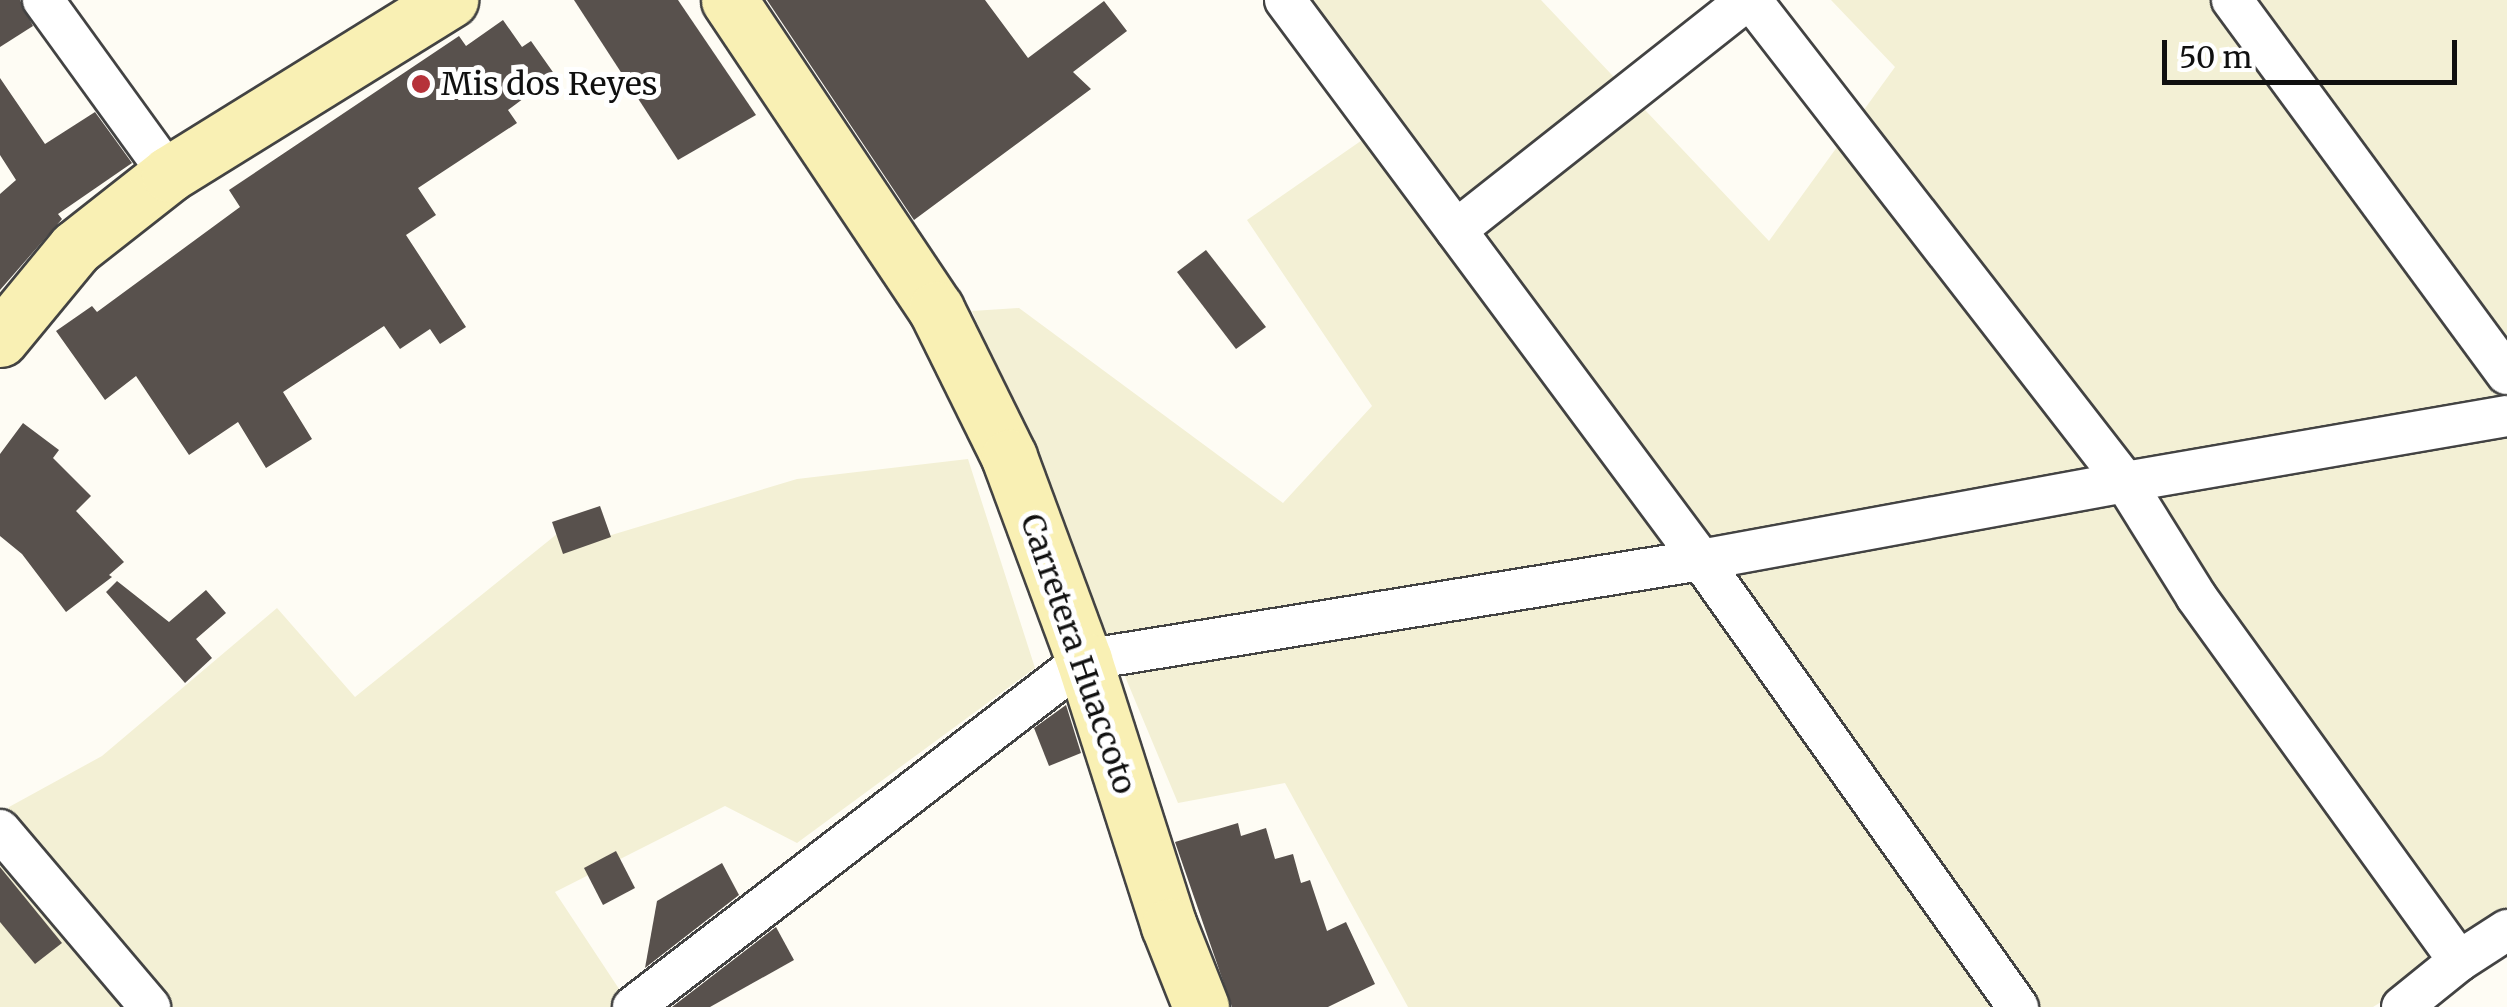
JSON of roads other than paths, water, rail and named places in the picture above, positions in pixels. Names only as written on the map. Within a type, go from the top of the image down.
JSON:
[{"type":"street","points":[[44,0],[169,174]]},
{"type":"street","points":[[0,339],[75,248],[169,174],[450,0]]},
{"type":"street","name":"Carretera Huaccoto","points":[[728,0],[936,308],[1009,457],[1084,660],[1168,926],[1201,1007]]},
{"type":"street","points":[[1285,0],[1701,560],[2018,1007]]},
{"type":"street","points":[[1456,230],[1749,0],[2124,482],[2196,596],[2458,961]]},
{"type":"street","points":[[2232,0],[2507,374]]},
{"type":"street","points":[[633,1007],[1084,660],[1701,560],[2507,416]]},
{"type":"street","points":[[0,830],[150,1007]]},
{"type":"street","points":[[2402,1007],[2458,961],[2507,930]]},
{"type":"place","name":"Mis dos Reyes","points":[[421,84]]}]
